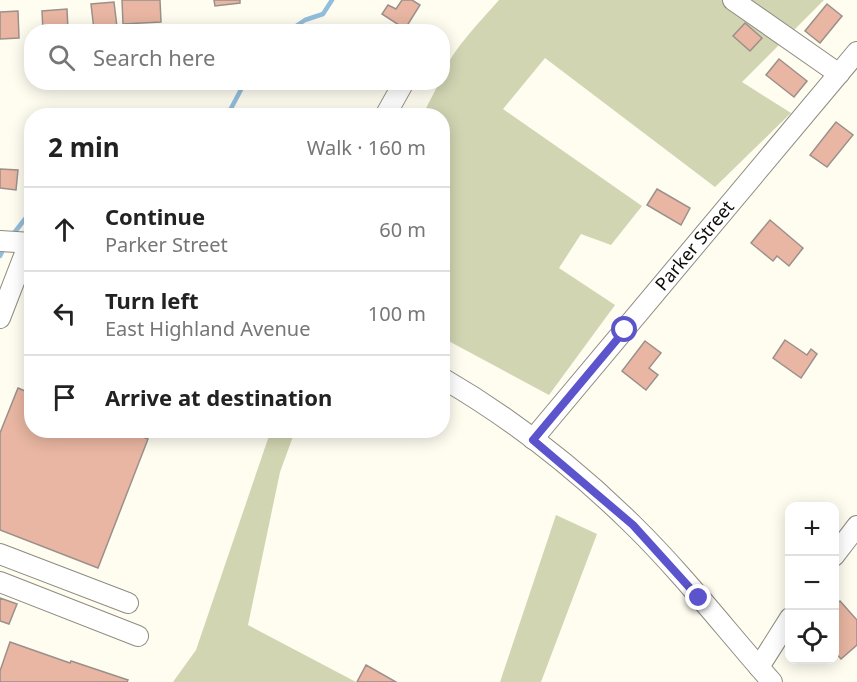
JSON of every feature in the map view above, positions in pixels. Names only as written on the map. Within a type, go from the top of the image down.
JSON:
[{"type":"street","points":[[733,0],[839,74]]},
{"type":"street","name":"Parker Street","points":[[533,440],[857,52]]},
{"type":"street","points":[[390,108],[400,90]]},
{"type":"street","points":[[0,241],[24,243]]},
{"type":"street","points":[[0,318],[24,258]]},
{"type":"street","points":[[450,383],[497,411],[633,525],[670,564],[765,675],[785,628]]},
{"type":"street","points":[[839,549],[857,526]]},
{"type":"street","points":[[0,554],[128,603]]},
{"type":"street","points":[[0,582],[138,636]]},
{"type":"green space","points":[[499,0],[824,0],[742,82],[791,113],[715,187],[545,58],[503,109],[642,206],[611,245],[581,234],[559,268],[615,305],[549,395],[450,342],[450,108],[426,108],[435,90],[450,90],[450,60]]},
{"type":"green space","points":[[268,438],[292,438],[280,472],[248,625],[356,682],[173,682],[196,650]]},
{"type":"green space","points":[[556,515],[597,534],[541,682],[500,682]]},
{"type":"building","points":[[122,0],[160,0],[161,22],[123,24]]},
{"type":"building","points":[[214,0],[240,0],[240,3],[215,6]]},
{"type":"building","points":[[402,0],[412,0],[420,5],[408,24],[397,24],[382,14],[388,5],[396,9]]},
{"type":"building","points":[[114,2],[117,24],[93,24],[91,4]]},
{"type":"building","points":[[827,4],[842,16],[820,43],[805,31]]},
{"type":"building","points":[[67,9],[68,24],[43,24],[42,11]]},
{"type":"building","points":[[18,11],[19,38],[0,39],[0,12]]},
{"type":"building","points":[[745,23],[762,38],[750,51],[733,36]]},
{"type":"building","points":[[779,59],[807,81],[794,97],[766,75]]},
{"type":"building","points":[[836,122],[853,135],[827,167],[810,155]]},
{"type":"building","points":[[0,169],[18,170],[16,190],[0,188]]},
{"type":"building","points":[[657,189],[690,208],[681,225],[647,205]]},
{"type":"building","points":[[770,220],[803,248],[789,266],[777,256],[773,261],[751,243]]},
{"type":"building","points":[[785,340],[807,355],[811,349],[817,354],[801,378],[773,358]]},
{"type":"building","points":[[645,341],[661,353],[649,368],[658,375],[646,390],[622,371]]},
{"type":"building","points":[[18,388],[24,391],[24,438],[148,439],[98,568],[0,530],[0,433]]},
{"type":"building","points":[[0,598],[17,604],[9,624],[0,621]]},
{"type":"building","points":[[839,602],[857,620],[857,645],[841,659],[839,657]]},
{"type":"building","points":[[10,642],[128,680],[127,682],[0,682],[0,671]]},
{"type":"building","points":[[366,665],[396,682],[357,682]]},
{"type":"waterway","points":[[299,24],[323,14],[332,0]]},
{"type":"waterway","points":[[231,108],[241,90]]},
{"type":"waterway","points":[[14,233],[24,220]]},
{"type":"waterway","points":[[0,256],[5,246]]},
{"type":"route","points":[[625,330],[533,440],[633,525],[699,598]]}]
